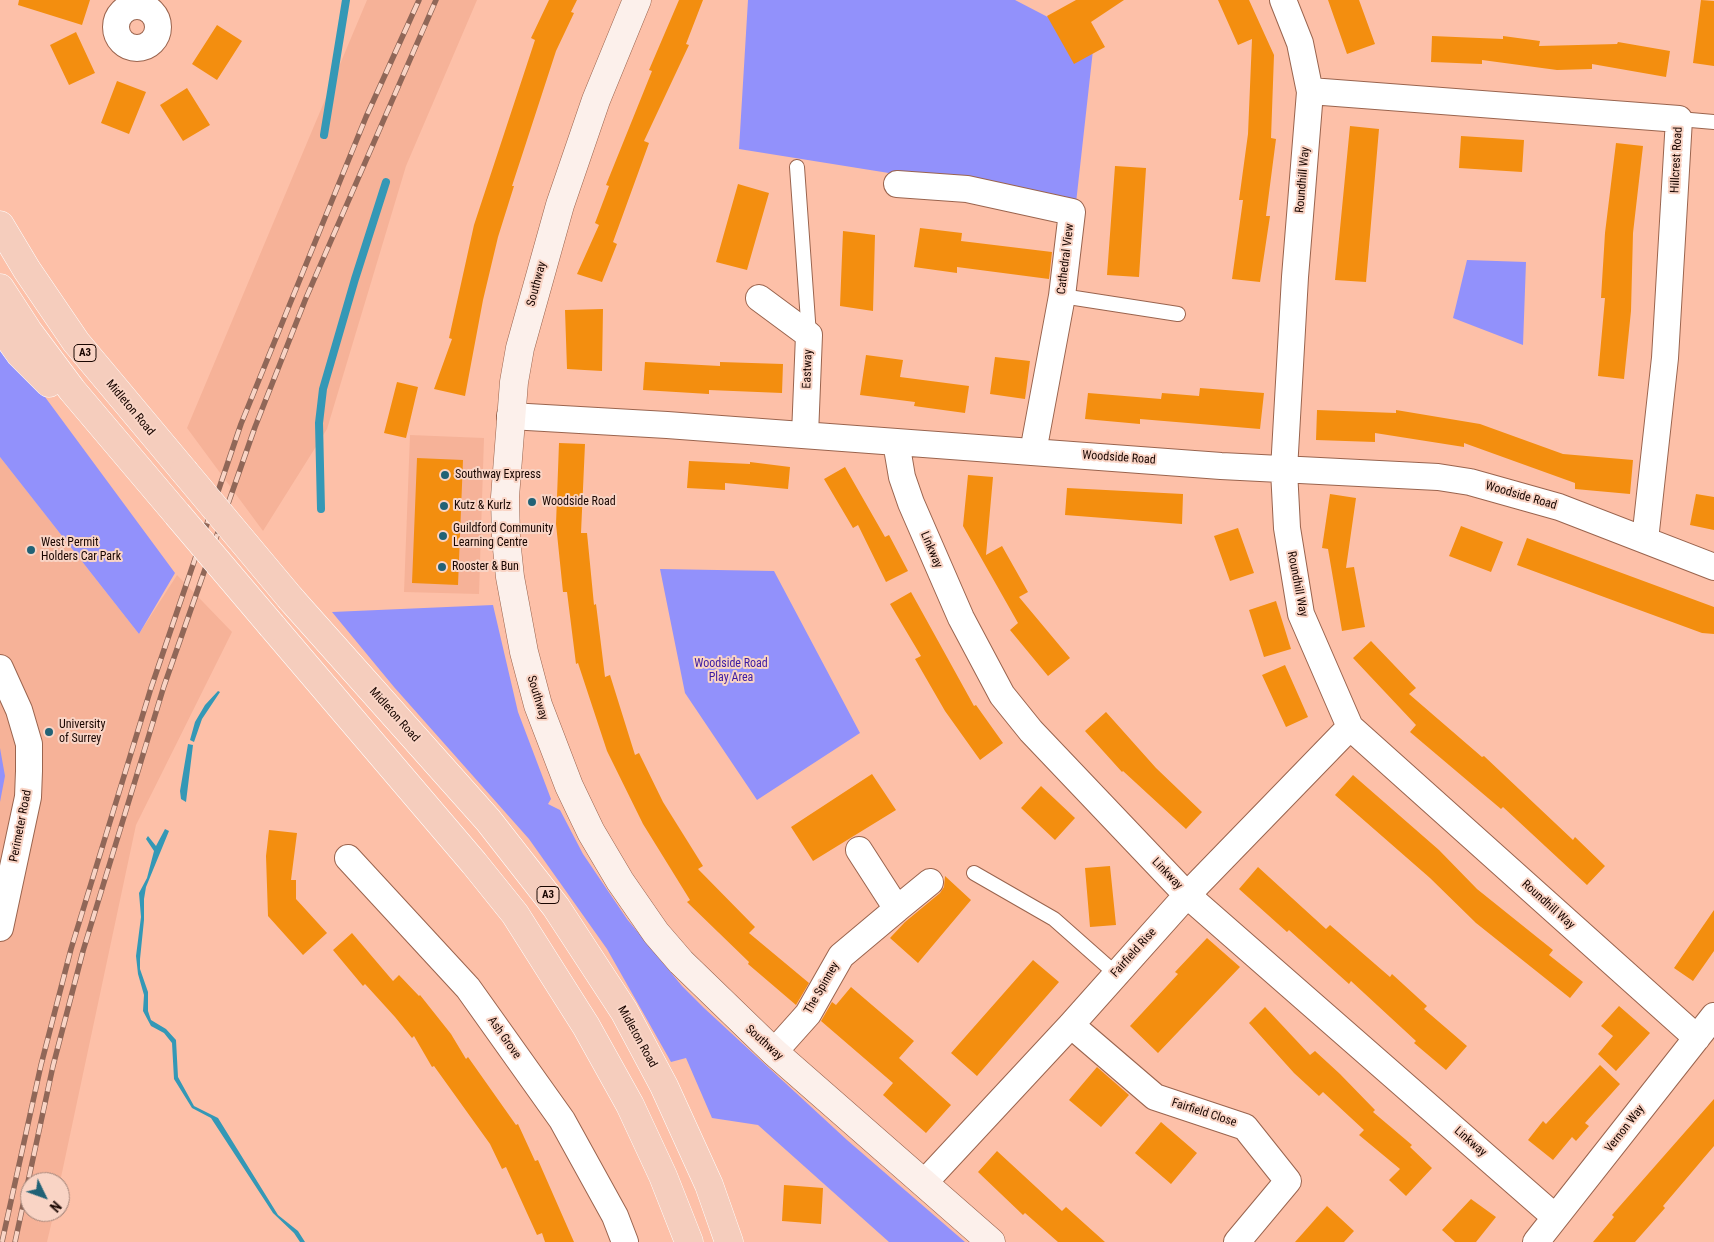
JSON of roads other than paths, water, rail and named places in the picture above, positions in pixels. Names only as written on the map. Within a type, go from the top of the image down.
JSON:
[{"type":"highway","name":"Midleton Road","points":[[0,225],[27,270],[76,342],[291,599],[488,820],[556,907],[624,1011],[664,1086],[709,1185],[729,1242]]},
{"type":"highway","name":"A3","points":[[0,288],[33,338],[119,446],[474,863],[514,914],[586,1026],[630,1105],[663,1176],[689,1242]]},
{"type":"highway","points":[[0,326],[20,354],[119,446]]},
{"type":"street","name":"Southway","points":[[637,0],[593,109],[543,260],[520,348],[510,416],[505,497],[510,577],[524,652],[536,696],[569,786],[591,832],[620,881],[656,933],[698,981],[774,1052],[991,1242]]},
{"type":"street","name":"Roundhill Way","points":[[1283,0],[1300,44],[1310,91],[1295,277],[1284,470],[1287,528],[1301,614],[1350,727],[1697,1038]]},
{"type":"street","name":"Hillcrest Road","points":[[1310,91],[1679,119],[1665,358],[1645,540]]},
{"type":"street","name":"Cathedral View","points":[[897,184],[967,189],[1072,212],[1062,296],[1033,452]]},
{"type":"street","name":"Eastway","points":[[759,298],[809,336],[806,435]]},
{"type":"street","name":"Woodside Road","points":[[510,416],[806,435],[1284,470],[1438,477],[1470,482],[1559,507],[1714,567]]},
{"type":"street","name":"Linkway","points":[[896,442],[902,477],[911,503],[961,618],[1002,695],[1031,731],[1187,895],[1555,1217]]},
{"type":"street","name":"Perimeter Road","points":[[0,668],[20,710],[29,744],[29,771],[28,797],[0,928]]},
{"type":"street","name":"Fairfield Rise","points":[[924,1183],[1071,1025],[1115,973],[1187,895],[1350,727]]},
{"type":"street","points":[[859,850],[897,909]]},
{"type":"street","name":"Ash Grove","points":[[348,858],[468,988],[562,1120],[615,1216],[626,1242]]},
{"type":"street","name":"The Spinney","points":[[774,1052],[808,1014],[841,956],[930,882]]},
{"type":"street","name":"Vernon Way","points":[[1536,1242],[1714,1016]]},
{"type":"street","name":"Fairfield Close","points":[[1071,1025],[1155,1097],[1245,1127],[1288,1181],[1237,1242]]},
{"type":"lane","points":[[1679,119],[1714,122]]},
{"type":"lane","points":[[797,166],[809,336]]},
{"type":"lane","points":[[1062,296],[1178,314]]},
{"type":"lane","points":[[974,872],[1054,919],[1115,973]]},
{"type":"water","points":[[218,691],[220,692],[202,719],[194,742],[190,740],[195,722],[205,705]]},
{"type":"water","points":[[188,744],[193,745],[186,802],[181,799],[180,791]]},
{"type":"water","points":[[165,829],[169,831],[146,887],[144,899],[140,969],[148,992],[148,1011],[151,1020],[166,1029],[176,1040],[178,1077],[194,1106],[218,1118],[278,1215],[298,1231],[305,1242],[300,1242],[294,1233],[273,1213],[211,1118],[192,1108],[174,1079],[172,1043],[164,1033],[151,1026],[143,1011],[144,995],[138,974],[136,956],[141,917],[139,893],[147,878],[154,851],[146,839],[148,836],[156,846]]},
{"type":"waterway","points":[[324,135],[346,0]]},
{"type":"waterway","points":[[321,509],[319,423],[323,389],[386,182]]},
{"type":"railway","points":[[2,1242],[41,1065],[71,949],[151,688],[241,424],[366,117],[419,0]]},
{"type":"railway","points":[[15,1242],[53,1066],[83,951],[164,686],[255,427],[306,298],[436,0]]},
{"type":"place","name":"Southway Express","points":[[445,475]]},
{"type":"place","name":"Woodside Road","points":[[532,502]]},
{"type":"place","name":"Kutz & Kurlz","points":[[444,506]]},
{"type":"place","name":"Guildford Community Learning Centre","points":[[443,536]]},
{"type":"place","name":"West Permit Holders Car Park","points":[[31,550]]},
{"type":"place","name":"Rooster & Bun","points":[[442,567]]},
{"type":"place","name":"University of Surrey","points":[[49,732]]},
{"type":"park label","name":"Woodside Road Play Area","points":[[731,671]]}]
